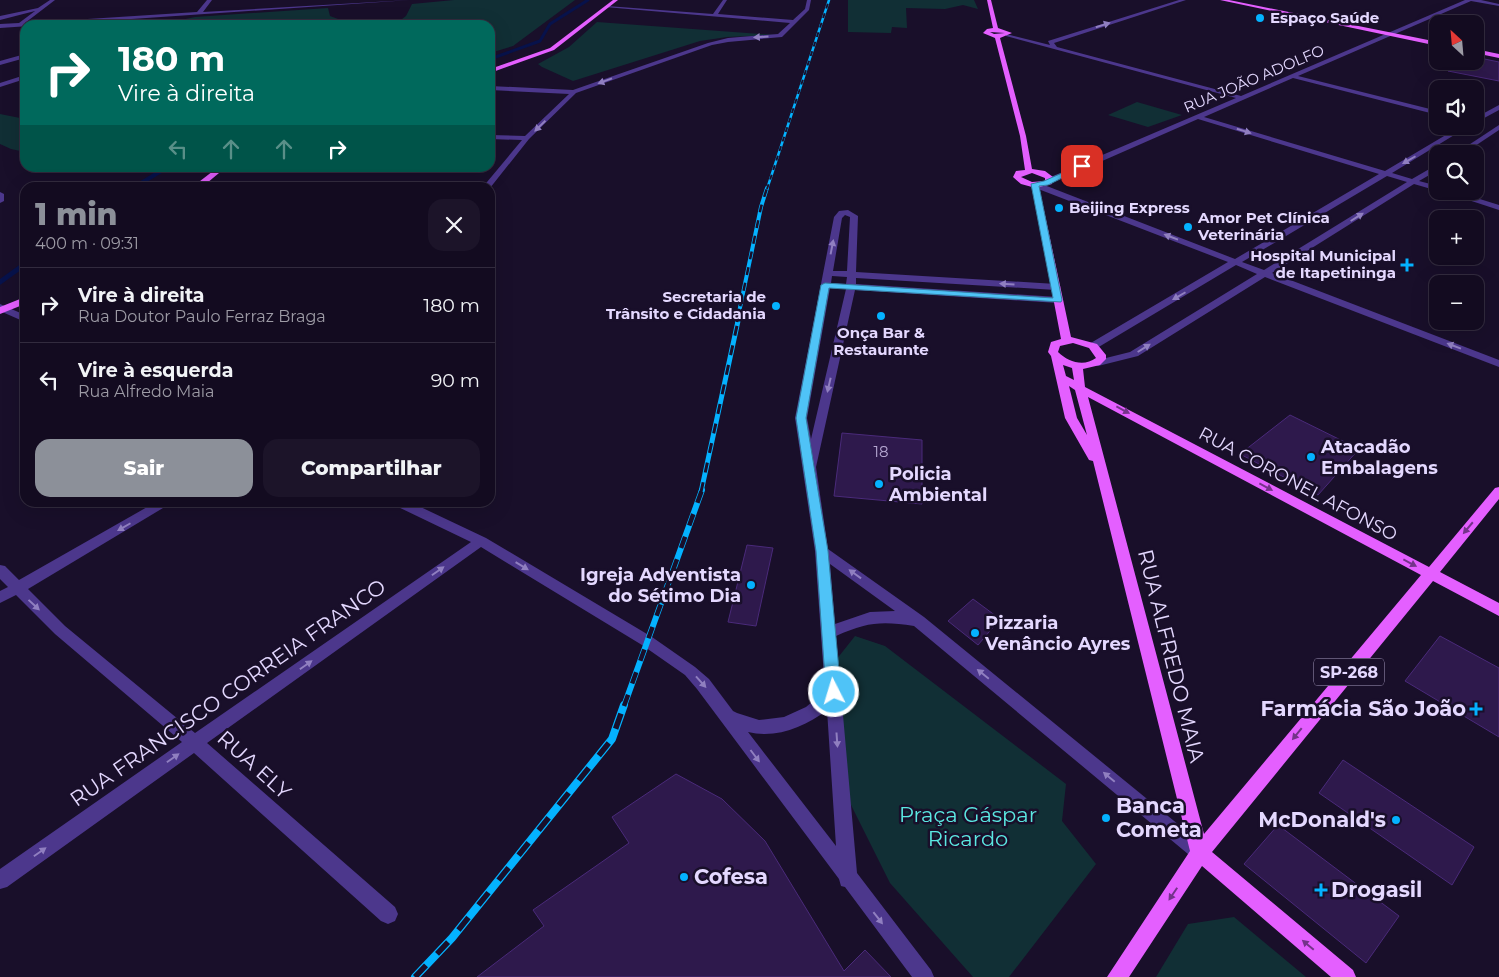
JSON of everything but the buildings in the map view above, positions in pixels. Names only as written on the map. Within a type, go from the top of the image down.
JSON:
[{"type":"main road","points":[[989,0],[1023,136],[1029,172]]},
{"type":"main road","points":[[1222,0],[1429,42]]},
{"type":"main road","points":[[495,69],[552,49],[613,3]]},
{"type":"main road","points":[[997,33],[1008,35]]},
{"type":"main road","points":[[1484,53],[1499,56]]},
{"type":"main road","points":[[203,182],[216,172]]},
{"type":"main road","points":[[1029,172],[1046,175],[1049,181],[1036,185],[1021,182],[1017,177],[1019,174],[1029,172]]},
{"type":"main road","points":[[1036,185],[1066,340]]},
{"type":"main road","points":[[2,309],[20,302]]},
{"type":"main road","points":[[1056,357],[1077,366],[1086,366],[1098,363],[1102,355],[1093,346],[1082,341],[1066,340],[1055,344],[1053,352],[1056,357],[1070,418],[1101,470]]},
{"type":"main road","name":"RUA ALFREDO MAIA","points":[[1077,366],[1080,387],[1200,853]]},
{"type":"main road","name":"RUA CORONEL AFONSO","points":[[1061,378],[1499,610]]},
{"type":"main road","name":"SP-268","points":[[1117,977],[1200,853],[1499,491]]},
{"type":"main road","points":[[1200,853],[1346,977]]},
{"type":"street","points":[[27,20],[53,0],[62,0]]},
{"type":"street","points":[[199,13],[210,0]]},
{"type":"street","points":[[96,20],[408,0]]},
{"type":"street","points":[[716,14],[725,0]]},
{"type":"street","points":[[495,88],[574,92],[710,44],[728,40],[780,36],[807,9],[809,0]]},
{"type":"street","points":[[1062,48],[1050,42],[1184,0]]},
{"type":"street","points":[[1471,0],[1499,4]]},
{"type":"street","name":"RUA JOÃO ADOLFO","points":[[1049,181],[1471,0]]},
{"type":"street","points":[[613,3],[794,22]]},
{"type":"street","points":[[2,18],[45,6]]},
{"type":"street","points":[[2,18],[32,16]]},
{"type":"street","points":[[2,26],[20,22]]},
{"type":"street","points":[[2,26],[20,25]]},
{"type":"street","points":[[1008,35],[1242,98]]},
{"type":"street","points":[[1025,39],[1057,39]]},
{"type":"street","points":[[0,63],[20,57]]},
{"type":"street","points":[[1292,76],[1429,111]]},
{"type":"street","points":[[0,85],[20,80]]},
{"type":"street","points":[[491,182],[527,138],[574,92]]},
{"type":"street","points":[[1484,118],[1499,107]]},
{"type":"street","points":[[1198,117],[1429,186]]},
{"type":"street","points":[[1471,145],[1497,127]]},
{"type":"street","points":[[1093,346],[1451,135]]},
{"type":"street","points":[[495,137],[527,138]]},
{"type":"street","points":[[1098,363],[1134,354],[1429,172]]},
{"type":"street","points":[[1036,185],[1499,364]]},
{"type":"street","points":[[0,194],[0,200]]},
{"type":"street","points":[[1474,200],[1499,208]]},
{"type":"street","points":[[810,468],[853,275],[854,216],[848,212],[842,213],[838,217],[801,418],[822,551],[848,879]]},
{"type":"street","points":[[827,273],[1056,287]]},
{"type":"street","points":[[825,285],[1058,300]]},
{"type":"street","points":[[2,309],[20,316]]},
{"type":"street","points":[[0,598],[157,507]]},
{"type":"street","points":[[409,507],[481,541],[647,641],[690,671],[703,684],[848,879],[924,977]]},
{"type":"street","name":"RUA FRANCISCO CORREIA FRANCO","points":[[0,880],[481,541]]},
{"type":"street","points":[[822,551],[919,621],[1200,853]]},
{"type":"street","name":"RUA ELY","points":[[0,570],[60,630],[195,743],[388,914]]},
{"type":"street","points":[[829,633],[877,615],[895,615],[919,621]]},
{"type":"street","points":[[727,716],[762,728],[784,725],[824,704],[834,692]]},
{"type":"green space","points":[[454,0],[575,0],[513,46],[495,51],[495,20],[401,20],[406,16],[412,4]]},
{"type":"green space","points":[[848,0],[974,0],[978,9],[963,5],[945,9],[906,8],[907,28],[892,27],[891,33],[848,32]]},
{"type":"green space","points":[[328,8],[330,16],[341,20],[181,20],[195,17]]},
{"type":"green space","points":[[597,22],[776,35],[727,37],[700,41],[573,81],[538,64],[569,47]]},
{"type":"green space","points":[[1137,102],[1182,115],[1148,127],[1108,115]]},
{"type":"green space","points":[[0,114],[20,118],[20,151],[0,144]]},
{"type":"green space","name":"Praça Gáspar Ricardo","points":[[855,636],[885,646],[1066,784],[1062,821],[1096,864],[1009,977],[973,977],[890,883],[849,801],[836,660]]},
{"type":"green space","points":[[1234,917],[1306,977],[1156,977],[1188,924]]},
{"type":"waterway","points":[[495,57],[540,41],[550,24],[588,0]]},
{"type":"waterway","points":[[143,182],[159,172]]},
{"type":"waterway","points":[[0,282],[20,268]]},
{"type":"railway","points":[[767,189],[829,0]]},
{"type":"railway","points":[[737,322],[761,207],[767,188]]},
{"type":"railway","points":[[701,492],[738,321]]},
{"type":"railway","points":[[624,706],[702,490]]},
{"type":"railway","points":[[415,977],[452,938],[612,739],[624,705]]},
{"type":"place","name":"Espaço Saúde","points":[[1260,18]]},
{"type":"place","name":"Beijing Express","points":[[1059,208]]},
{"type":"place","name":"Amor Pet Clínica Veterinária","points":[[1188,227]]},
{"type":"place","name":"Hospital Municipal de Itapetininga","points":[[1407,265]]},
{"type":"place","name":"Secretaria de Trânsito e Cidadania","points":[[776,306]]},
{"type":"place","name":"Onça Bar & Restaurante","points":[[881,316]]},
{"type":"place","name":"Atacadão Embalagens","points":[[1311,457]]},
{"type":"place","name":"Policia Ambiental","points":[[879,484]]},
{"type":"place","name":"Igreja Adventista do Sétimo Dia","points":[[751,585]]},
{"type":"place","name":"Pizzaria Venâncio Ayres","points":[[975,633]]},
{"type":"place","name":"Farmácia São João","points":[[1476,709]]},
{"type":"place","name":"Banca Cometa","points":[[1106,818]]},
{"type":"place","name":"McDonald's","points":[[1396,820]]},
{"type":"place","name":"Cofesa","points":[[684,877]]},
{"type":"place","name":"Drogasil","points":[[1321,890]]},
{"type":"route","points":[[834,692],[822,551],[801,418],[825,285],[1058,300],[1035,184],[1049,182],[1082,166]]}]
